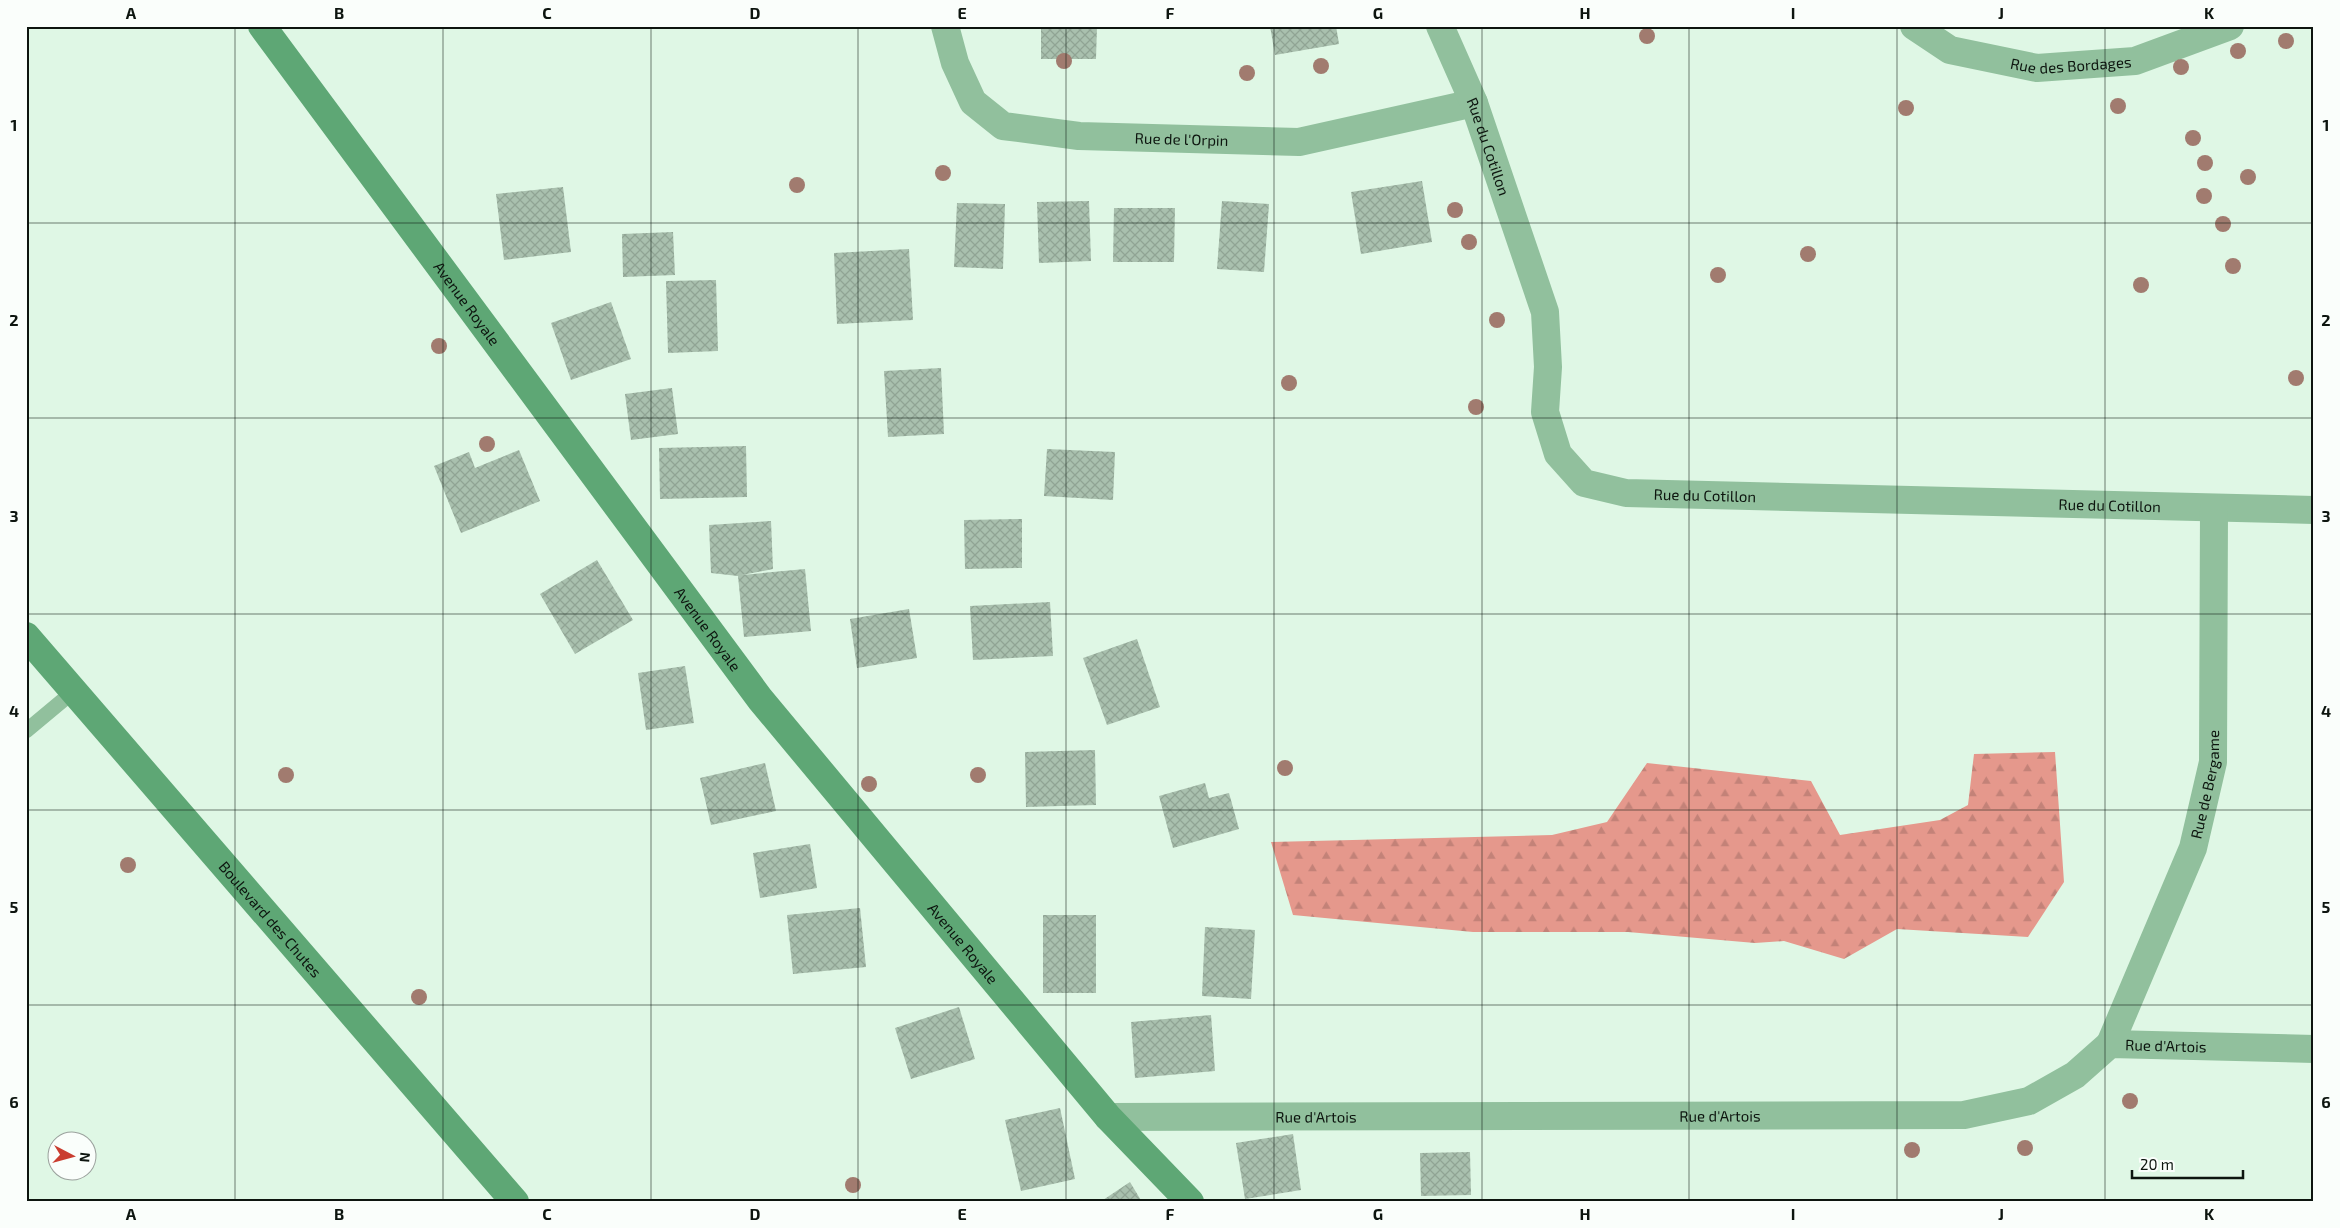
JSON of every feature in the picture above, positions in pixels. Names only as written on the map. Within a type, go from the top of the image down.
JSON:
[{"type":"main road","name":"Avenue Royale","points":[[262,26],[760,699],[1108,1117],[1190,1202]]},
{"type":"main road","name":"Boulevard des Chutes","points":[[26,636],[515,1202]]},
{"type":"street","name":"Rue de l'Orpin","points":[[946,26],[955,63],[974,102],[1003,126],[1079,136],[1298,142],[1474,103]]},
{"type":"street","name":"Rue du Cotillon","points":[[1440,26],[1474,103],[1545,312],[1548,367],[1545,412],[1558,454],[1584,483],[1626,493],[2314,510]]},
{"type":"street","name":"Rue des Bordages","points":[[1914,26],[1950,50],[2037,68],[2135,61],[2230,26]]},
{"type":"street","name":"Rue de Bergame","points":[[2110,1044],[2193,848],[2213,762],[2214,509]]},
{"type":"street","name":"Rue d'Artois","points":[[1108,1117],[1964,1115],[2029,1101],[2074,1075],[2110,1044],[2314,1049]]},
{"type":"lane","points":[[26,731],[74,691]]},
{"type":"green space","points":[[2055,752],[2064,882],[2028,937],[1897,929],[1844,959],[1784,941],[1755,943],[1628,932],[1473,932],[1293,915],[1271,842],[1552,835],[1607,822],[1647,763],[1811,781],[1840,835],[1940,820],[1968,805],[1974,754]]},
{"type":"building","points":[[1041,26],[1097,26],[1096,59],[1041,59]]},
{"type":"building","points":[[1270,26],[1336,26],[1339,44],[1275,55]]},
{"type":"building","points":[[1422,181],[1432,242],[1361,254],[1351,192]]},
{"type":"building","points":[[563,187],[571,252],[504,260],[496,194]]},
{"type":"building","points":[[1089,201],[1091,261],[1039,263],[1037,202]]},
{"type":"building","points":[[1222,201],[1269,204],[1264,272],[1217,269]]},
{"type":"building","points":[[957,203],[1005,204],[1003,269],[954,267]]},
{"type":"building","points":[[1114,208],[1175,208],[1174,262],[1113,262]]},
{"type":"building","points":[[673,232],[675,275],[623,277],[622,234]]},
{"type":"building","points":[[909,249],[913,320],[837,324],[834,253]]},
{"type":"building","points":[[716,280],[718,351],[668,353],[666,281]]},
{"type":"building","points":[[611,302],[631,359],[571,380],[551,323]]},
{"type":"building","points":[[941,368],[944,434],[888,437],[884,371]]},
{"type":"building","points":[[672,388],[678,434],[631,440],[625,394]]},
{"type":"building","points":[[746,446],[747,497],[660,499],[659,448]]},
{"type":"building","points":[[1047,449],[1115,452],[1113,500],[1044,496]]},
{"type":"building","points":[[519,450],[540,501],[461,533],[434,466],[469,452],[475,468]]},
{"type":"building","points":[[1022,519],[1022,568],[965,569],[964,520]]},
{"type":"building","points":[[771,521],[773,569],[742,575],[805,569],[811,631],[744,637],[738,576],[711,573],[709,525]]},
{"type":"building","points":[[597,560],[633,620],[575,654],[540,594]]},
{"type":"building","points":[[1050,602],[1053,656],[973,660],[970,606]]},
{"type":"building","points":[[909,609],[917,658],[857,668],[850,619]]},
{"type":"building","points":[[1137,639],[1160,707],[1107,725],[1083,658]]},
{"type":"building","points":[[685,666],[694,723],[646,730],[638,673]]},
{"type":"building","points":[[1095,750],[1096,805],[1026,807],[1025,752]]},
{"type":"building","points":[[765,763],[776,811],[711,825],[700,778]]},
{"type":"building","points":[[1205,783],[1209,798],[1229,793],[1239,829],[1173,848],[1159,796]]},
{"type":"building","points":[[810,844],[817,888],[760,898],[753,853]]},
{"type":"building","points":[[860,908],[866,967],[793,974],[787,915]]},
{"type":"building","points":[[1043,915],[1096,915],[1096,993],[1043,993]]},
{"type":"building","points":[[1205,927],[1255,930],[1251,999],[1202,996]]},
{"type":"building","points":[[959,1007],[975,1059],[911,1079],[895,1028]]},
{"type":"building","points":[[1211,1015],[1215,1071],[1135,1078],[1131,1022]]},
{"type":"building","points":[[1060,1108],[1075,1179],[1021,1191],[1005,1120]]},
{"type":"building","points":[[1293,1134],[1301,1190],[1245,1199],[1236,1143]]},
{"type":"building","points":[[1470,1152],[1471,1195],[1421,1196],[1420,1153]]},
{"type":"building","points":[[1130,1182],[1142,1202],[1100,1202]]}]
